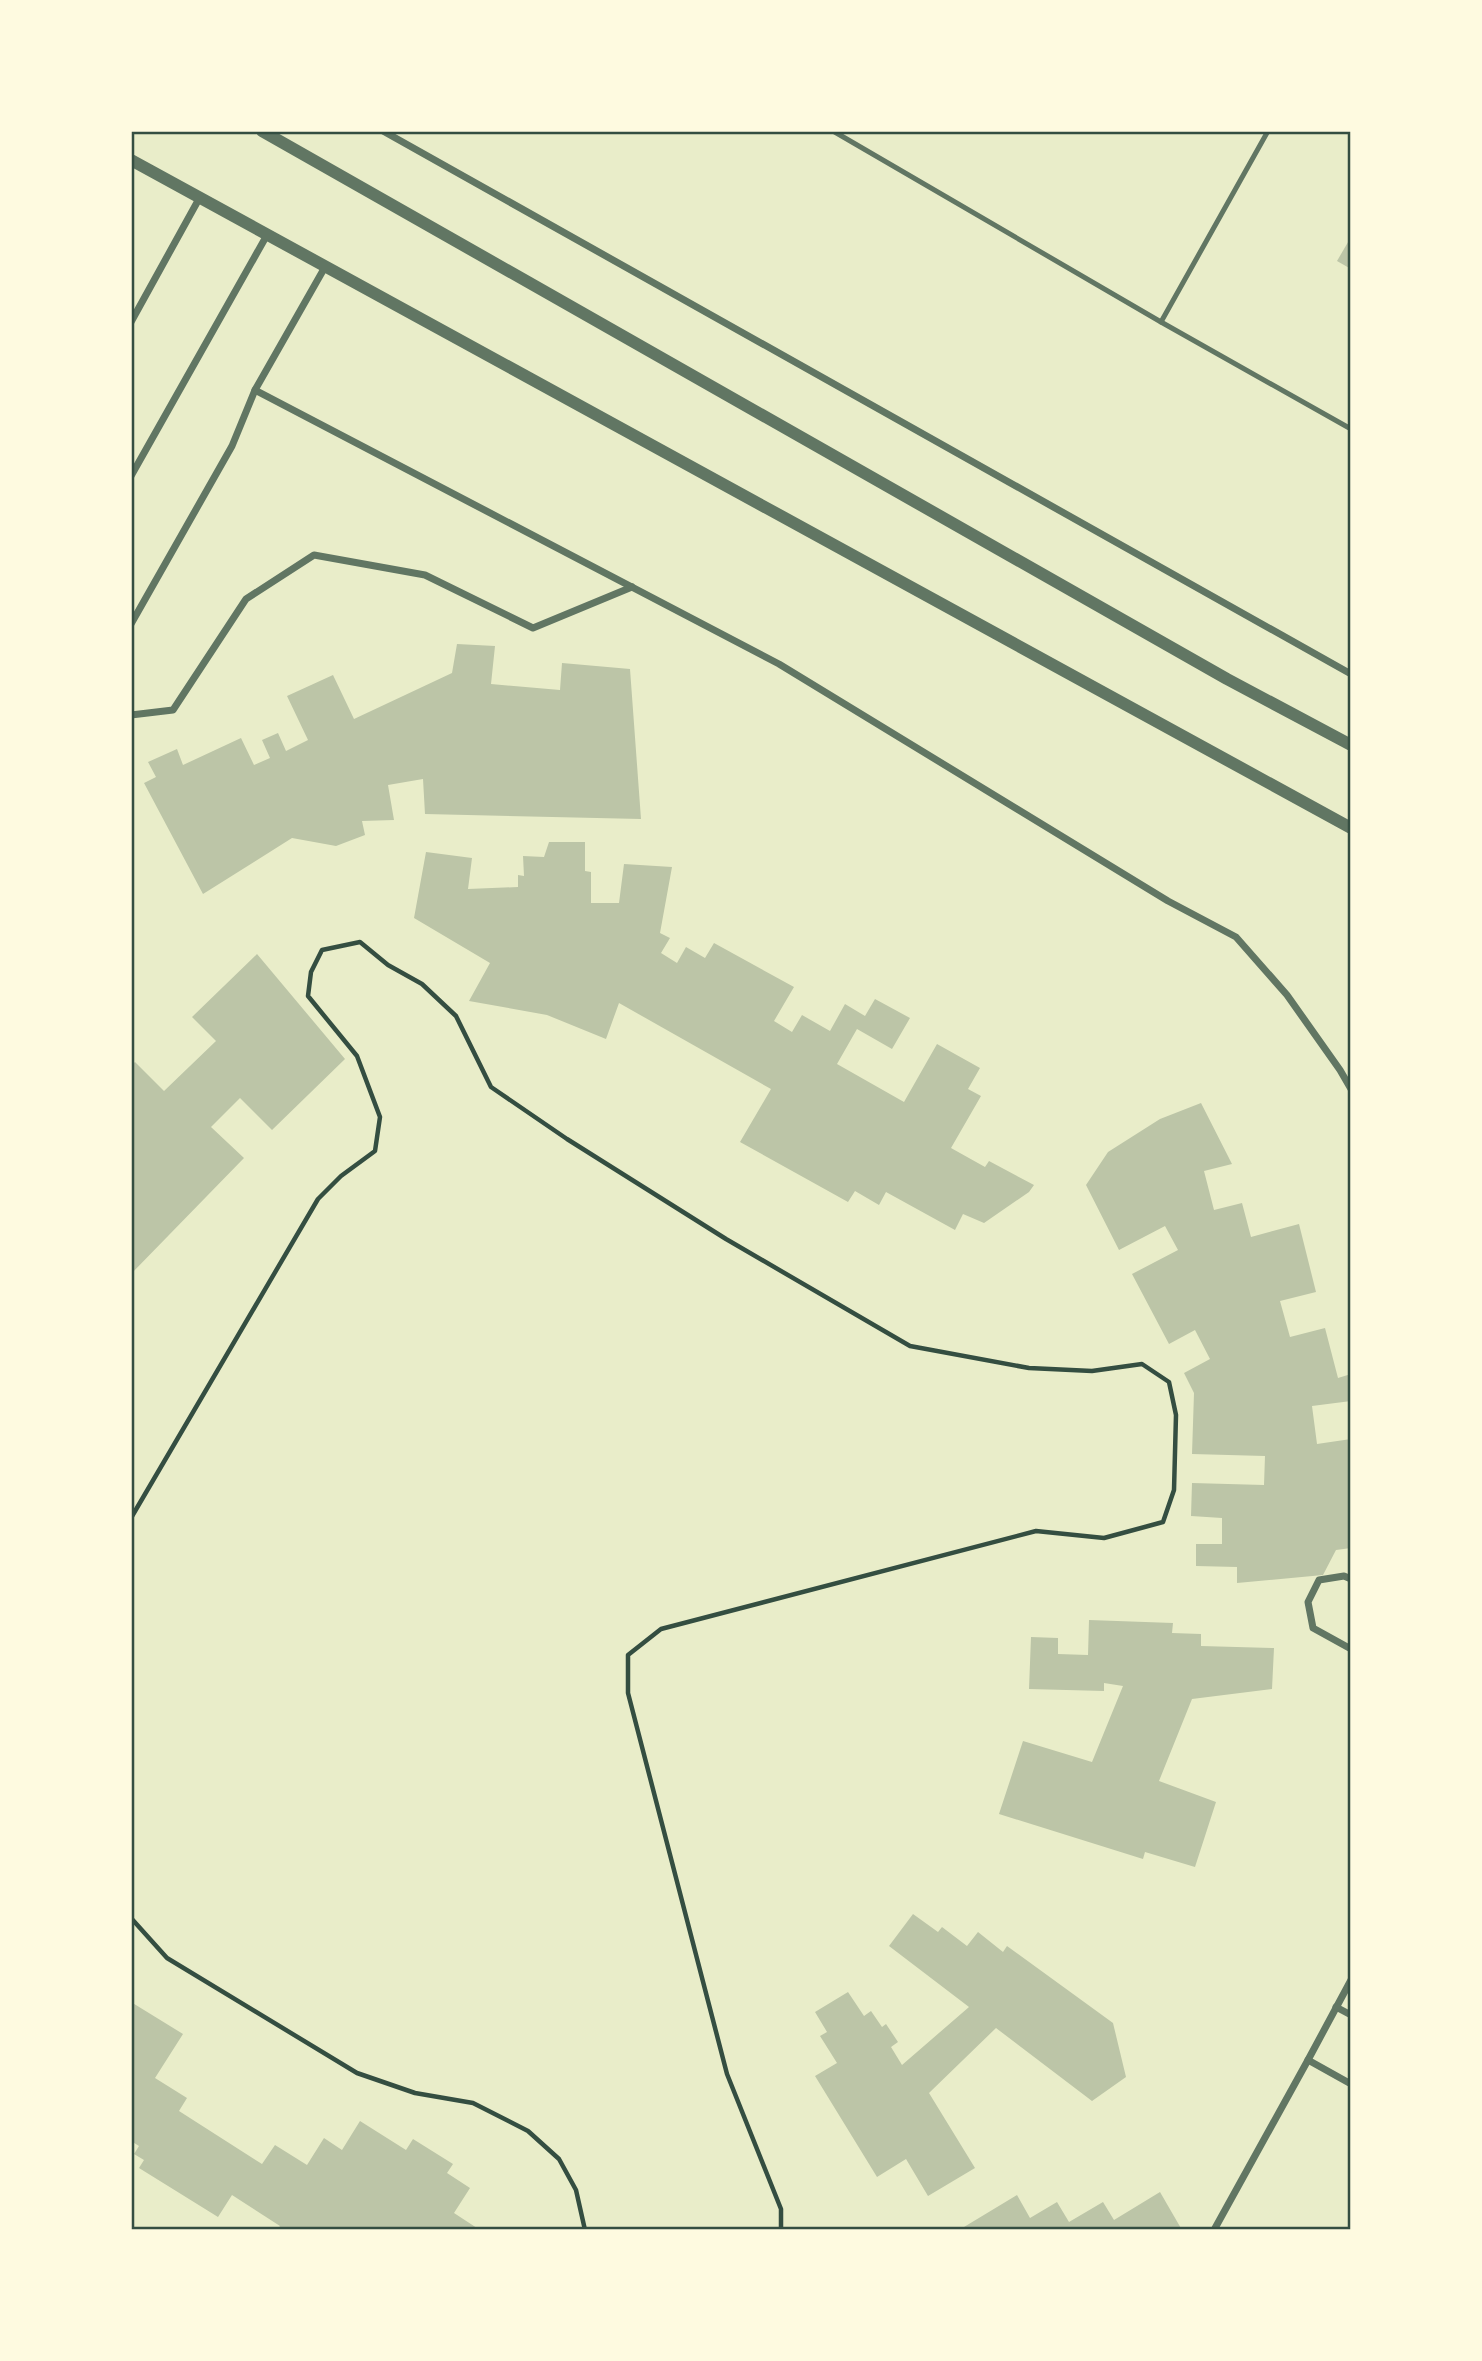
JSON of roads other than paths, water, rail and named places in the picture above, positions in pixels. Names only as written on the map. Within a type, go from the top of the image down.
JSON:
[{"type":"street","points":[[262,131],[1227,679],[1351,745]]},
{"type":"street","points":[[383,131],[1351,674]]},
{"type":"street","points":[[131,160],[1351,828]]},
{"type":"street","points":[[131,321],[200,197]]},
{"type":"street","points":[[131,476],[267,235]]},
{"type":"street","points":[[131,624],[232,446],[255,390],[325,267]]},
{"type":"street","points":[[255,390],[779,664],[1168,901],[1236,937],[1287,995],[1351,1089]]},
{"type":"street","points":[[131,715],[173,710],[246,599],[314,555],[425,575],[533,628],[632,587]]},
{"type":"street","points":[[1351,1578],[1344,1576],[1319,1580],[1308,1602],[1312,1628],[1351,1648]]},
{"type":"street","points":[[1214,2230],[1351,1980]]},
{"type":"street","points":[[1336,2007],[1351,2015]]},
{"type":"street","points":[[1308,2060],[1351,2084]]},
{"type":"lane","points":[[833,131],[1351,429]]},
{"type":"lane","points":[[1161,322],[1268,131]]}]
